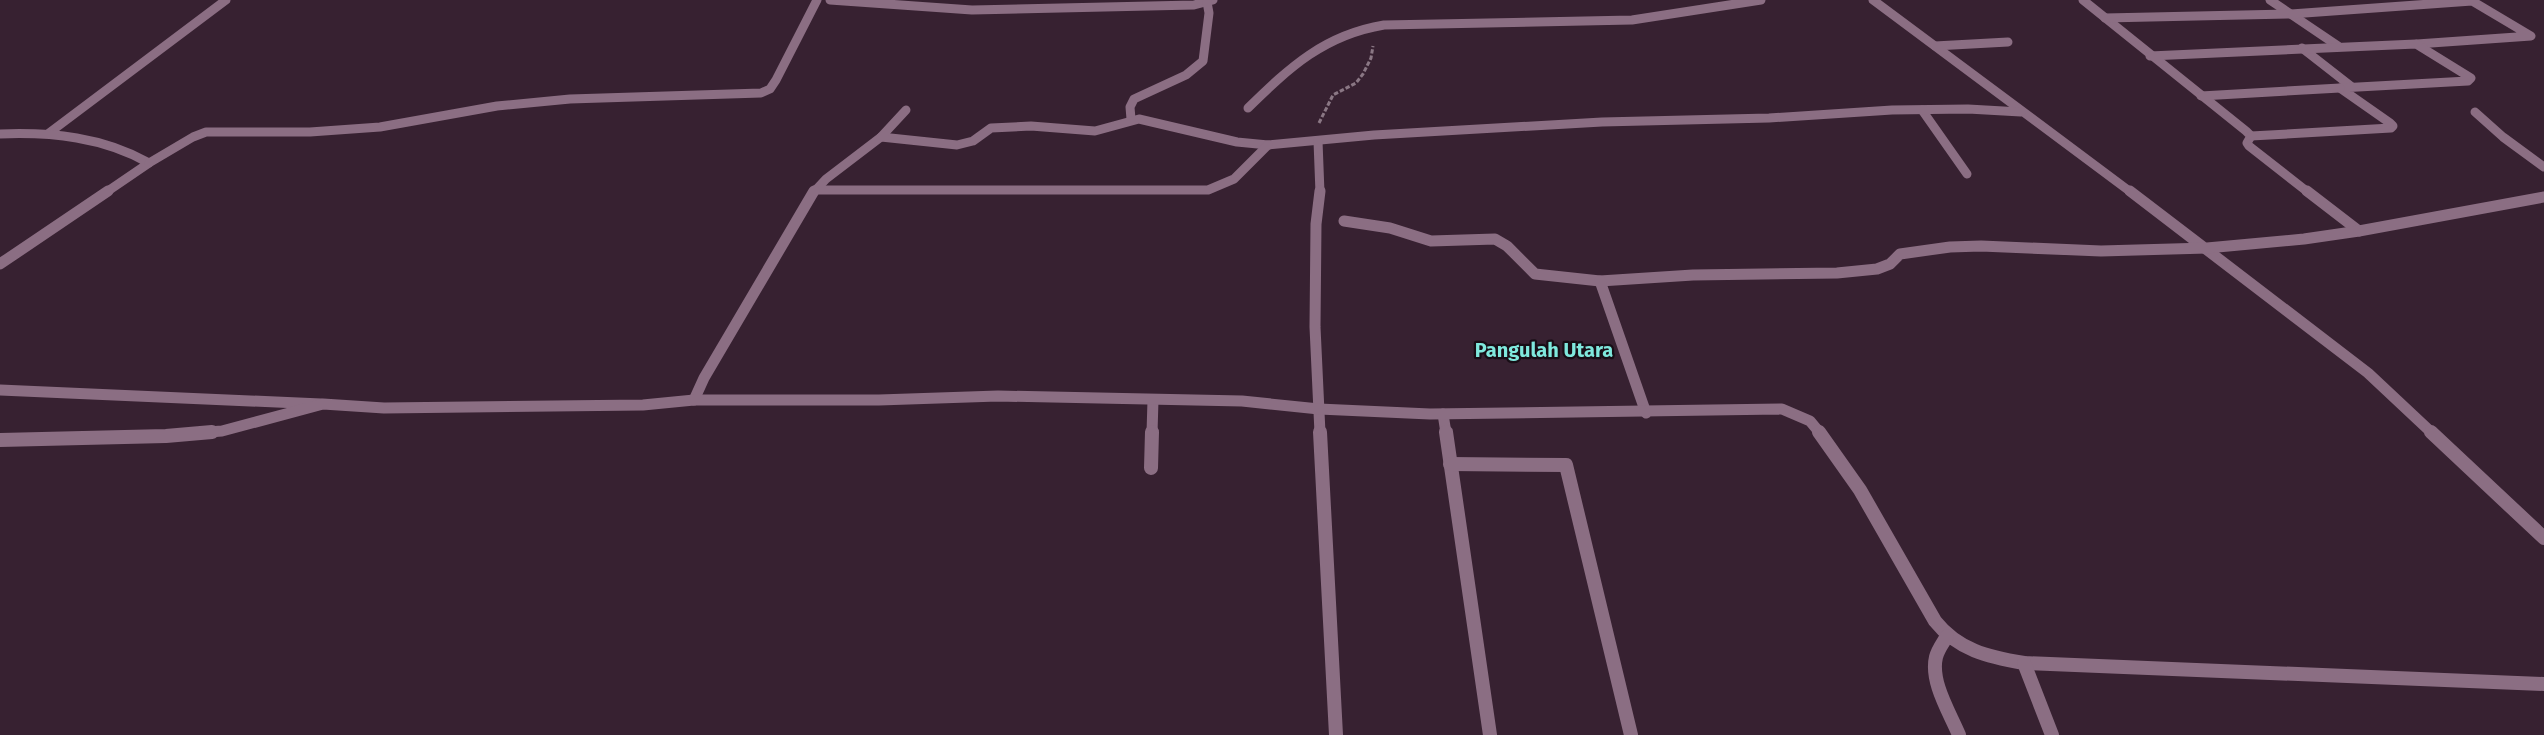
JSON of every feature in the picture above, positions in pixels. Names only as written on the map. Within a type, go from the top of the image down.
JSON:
[{"type":"street","points":[[49,133],[226,0]]},
{"type":"street","points":[[0,264],[149,163],[193,137],[211,132],[310,132],[380,127],[497,106],[570,99],[761,93],[770,89],[776,80],[817,0]]},
{"type":"street","points":[[830,0],[895,2],[972,10],[1050,4],[1210,1],[1205,57],[1199,66],[1178,80],[1134,99],[1130,107],[1131,119]]},
{"type":"street","points":[[972,10],[975,0]]},
{"type":"street","points":[[1248,108],[1296,61],[1360,28],[1464,23],[1632,20],[1761,0]]},
{"type":"street","points":[[1872,0],[2207,248],[2368,373],[2544,538]]},
{"type":"street","points":[[2083,0],[2251,136],[2393,128],[2391,123],[2340,88]]},
{"type":"street","points":[[2270,0],[2338,46]]},
{"type":"street","points":[[2105,18],[2291,14],[2471,1],[2530,36],[2416,44],[2150,56]]},
{"type":"street","points":[[1935,46],[2008,42]]},
{"type":"street","points":[[2201,96],[2468,81],[2471,78],[2416,44]]},
{"type":"street","points":[[2302,48],[2352,87]]},
{"type":"street","points":[[694,400],[704,378],[815,190],[826,178],[881,137],[906,110]]},
{"type":"street","points":[[881,137],[957,145],[973,141],[991,128],[1031,126],[1095,131],[1114,127],[1131,119],[1144,119],[1237,142],[1268,145],[1586,123],[1769,118],[1922,110],[2021,112]]},
{"type":"street","points":[[1922,110],[1968,174]]},
{"type":"street","points":[[2475,112],[2503,137],[2544,167]]},
{"type":"street","points":[[0,134],[68,135],[128,151],[149,163]]},
{"type":"street","points":[[2251,136],[2247,143],[2249,146],[2359,231]]},
{"type":"street","points":[[1318,141],[1320,196],[1316,224],[1315,327],[1336,735]]},
{"type":"street","points":[[815,190],[1208,190],[1220,188],[1234,180],[1268,145]]},
{"type":"street","points":[[1344,221],[1390,228],[1431,241],[1495,239],[1503,242],[1528,270],[1535,274],[1600,280],[1817,274],[1877,269],[1890,264],[1900,254],[1950,247],[1981,246],[2101,251],[2207,248],[2304,239],[2359,231],[2544,197]]},
{"type":"street","points":[[1600,280],[1646,412]]},
{"type":"street","points":[[0,390],[384,408],[643,405],[694,400],[879,400],[998,396],[1242,401],[1319,409],[1443,414],[1782,410],[1810,421],[1860,490],[1935,621],[1947,636],[1989,657],[2024,663],[2544,684]]},
{"type":"street","points":[[1151,468],[1153,400]]},
{"type":"street","points":[[0,440],[166,436],[222,431],[323,404]]},
{"type":"street","points":[[1443,414],[1490,735]]},
{"type":"street","points":[[1450,464],[1566,465],[1631,735]]},
{"type":"street","points":[[1947,636],[1938,651],[1935,662],[1938,678],[1959,735]]},
{"type":"street","points":[[2024,663],[2052,735]]},
{"type":"path","points":[[1318,141],[1317,126],[1323,118],[1329,99],[1338,91],[1356,83],[1363,74],[1375,47],[1369,44]]},
{"type":"district","name":"Pangulah Utara","points":[[1544,350]]}]
